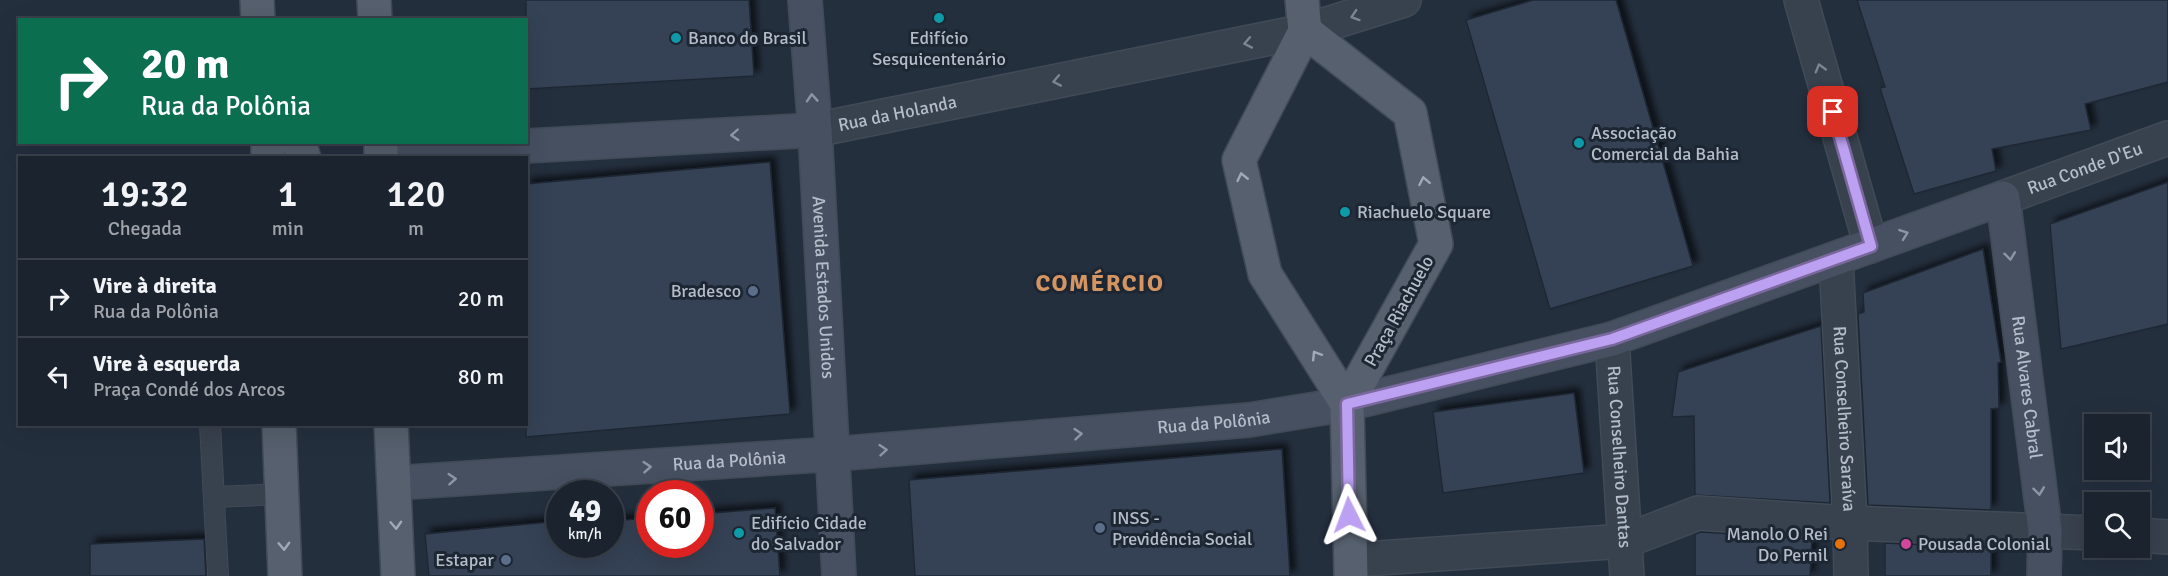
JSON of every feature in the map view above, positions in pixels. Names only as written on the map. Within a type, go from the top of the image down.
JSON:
[{"type":"main road","points":[[257,0],[258,18]]},
{"type":"main road","points":[[374,0],[375,18]]},
{"type":"main road","points":[[1304,16],[1239,160],[1265,274],[1347,404],[1351,568]]},
{"type":"main road","name":"Praça Riachuelo","points":[[1304,16],[1410,113],[1436,244],[1347,404]]},
{"type":"main road","points":[[279,426],[285,576]]},
{"type":"main road","points":[[391,426],[398,576]]},
{"type":"street","name":"Avenida Estados Unidos","points":[[804,0],[834,454],[839,576]]},
{"type":"street","name":"Rua da Holanda","points":[[528,144],[814,130],[1304,16],[1404,0]]},
{"type":"street","points":[[1801,0],[1871,246]]},
{"type":"street","name":"Rua Conde D'Eu","points":[[2002,198],[2168,138]]},
{"type":"street","name":"Rua da Holanda","points":[[381,151],[525,144]]},
{"type":"street","name":"Rua da Polônia","points":[[394,483],[834,454],[1249,420],[1347,404],[1612,339],[1836,260],[2002,198]]},
{"type":"street","name":"Rua Alvares Cabral","points":[[2002,198],[2044,530],[2044,576]]},
{"type":"street","name":"Rua Conselheiro Saraíva","points":[[1836,260],[1851,576]]},
{"type":"street","name":"Rua Conselheiro Dantas","points":[[1612,339],[1627,576]]},
{"type":"street","points":[[1351,568],[1625,541],[1698,513],[1850,523],[2084,532]]},
{"type":"street","points":[[2150,536],[2168,537]]},
{"type":"lane","points":[[210,426],[218,576]]},
{"type":"lane","points":[[214,497],[282,494]]},
{"type":"building","name":"Banco do Brasil","points":[[526,0],[749,0],[754,76],[528,89],[528,18],[526,18]]},
{"type":"building","name":"Associação Comercial da Bahia","points":[[1533,0],[1616,0],[1693,266],[1550,309],[1466,20]]},
{"type":"building","points":[[1857,0],[2168,0],[2168,82],[2085,104],[2091,130],[1992,149],[1996,171],[1914,194],[1880,88],[1885,87]]},
{"type":"building","points":[[770,162],[790,414],[526,437],[526,426],[528,426],[528,184]]},
{"type":"building","points":[[2168,182],[2168,324],[2061,349],[2050,224]]},
{"type":"building","points":[[1983,249],[2001,362],[1998,363],[1999,408],[1991,409],[1991,510],[1868,505],[1858,314],[1864,312],[1863,293]]},
{"type":"building","points":[[1821,326],[1830,503],[1695,495],[1694,416],[1672,417],[1678,372]]},
{"type":"building","points":[[1574,393],[1584,473],[1443,493],[1433,412]]},
{"type":"building","name":"INSS - Previdência Social","points":[[1282,449],[1290,576],[915,576],[909,480]]},
{"type":"building","points":[[775,508],[780,576],[429,576],[425,534],[546,522],[546,558],[624,558],[624,520],[636,519],[636,558],[714,558],[714,513]]},
{"type":"building","points":[[1701,532],[1812,539],[1810,576],[1695,576],[1695,534]]},
{"type":"building","points":[[204,539],[206,576],[90,576],[90,544]]},
{"type":"building","points":[[1885,543],[1991,548],[1991,576],[1885,576]]},
{"type":"place","name":"Edifício Sesquicentenário","points":[[939,18]]},
{"type":"place","name":"Banco do Brasil","points":[[676,38]]},
{"type":"place","name":"Associação Comercial da Bahia","points":[[1579,143]]},
{"type":"place","name":"Riachuelo Square","points":[[1345,212]]},
{"type":"place","name":"Bradesco","points":[[753,291]]},
{"type":"place","name":"INSS - Previdência Social","points":[[1100,528]]},
{"type":"place","name":"Edifício Cidade do Salvador","points":[[739,533]]},
{"type":"place","name":"Manolo O Rei Do Pernil","points":[[1840,544]]},
{"type":"place","name":"Pousada Colonial","points":[[1906,544]]},
{"type":"place","name":"Estapar","points":[[506,560]]},
{"type":"district","name":"COMÉRCIO","points":[[1100,283]]},
{"type":"route","points":[[1349,515],[1346,454],[1347,404],[1612,339],[1871,246],[1833,112]]}]
